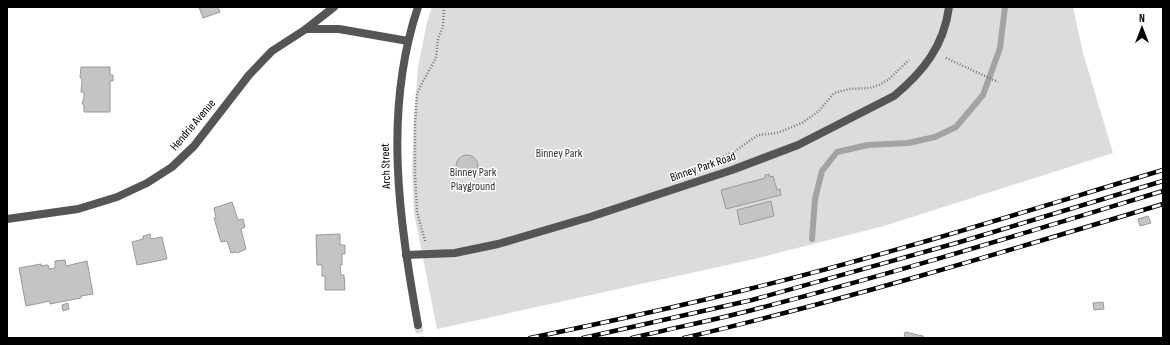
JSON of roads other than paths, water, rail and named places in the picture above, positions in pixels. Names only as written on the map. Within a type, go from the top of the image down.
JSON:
[{"type":"street","name":"Hendrie Avenue","points":[[7,219],[78,209],[117,197],[153,179],[172,167],[194,146],[249,75],[272,50],[306,29],[334,7]]},
{"type":"street","name":"Arch Street","points":[[418,7],[408,41],[401,78],[397,129],[398,178],[406,255],[418,325]]},
{"type":"street","name":"Binney Park Road","points":[[406,255],[455,253],[498,244],[590,217],[732,170],[798,145],[894,96],[921,72],[942,37],[948,17],[949,7]]},
{"type":"street","points":[[306,29],[339,29],[408,41]]},
{"type":"waterway","points":[[812,239],[815,199],[822,171],[837,152],[868,145],[908,143],[935,137],[956,127],[983,95],[1000,48],[1005,7]]},
{"type":"tunnel","points":[[418,325],[421,338]]},
{"type":"railway","points":[[530,338],[612,321],[801,276],[957,232],[1163,170]]},
{"type":"railway","points":[[583,338],[752,300],[960,242],[1163,181]]},
{"type":"railway","points":[[632,338],[741,313],[858,282],[1163,191]]},
{"type":"railway","points":[[684,338],[864,292],[1163,204]]},
{"type":"park label","name":"Binney Park","points":[[559,153]]},
{"type":"park label","name":"Binney Park Playground","points":[[473,179]]}]
